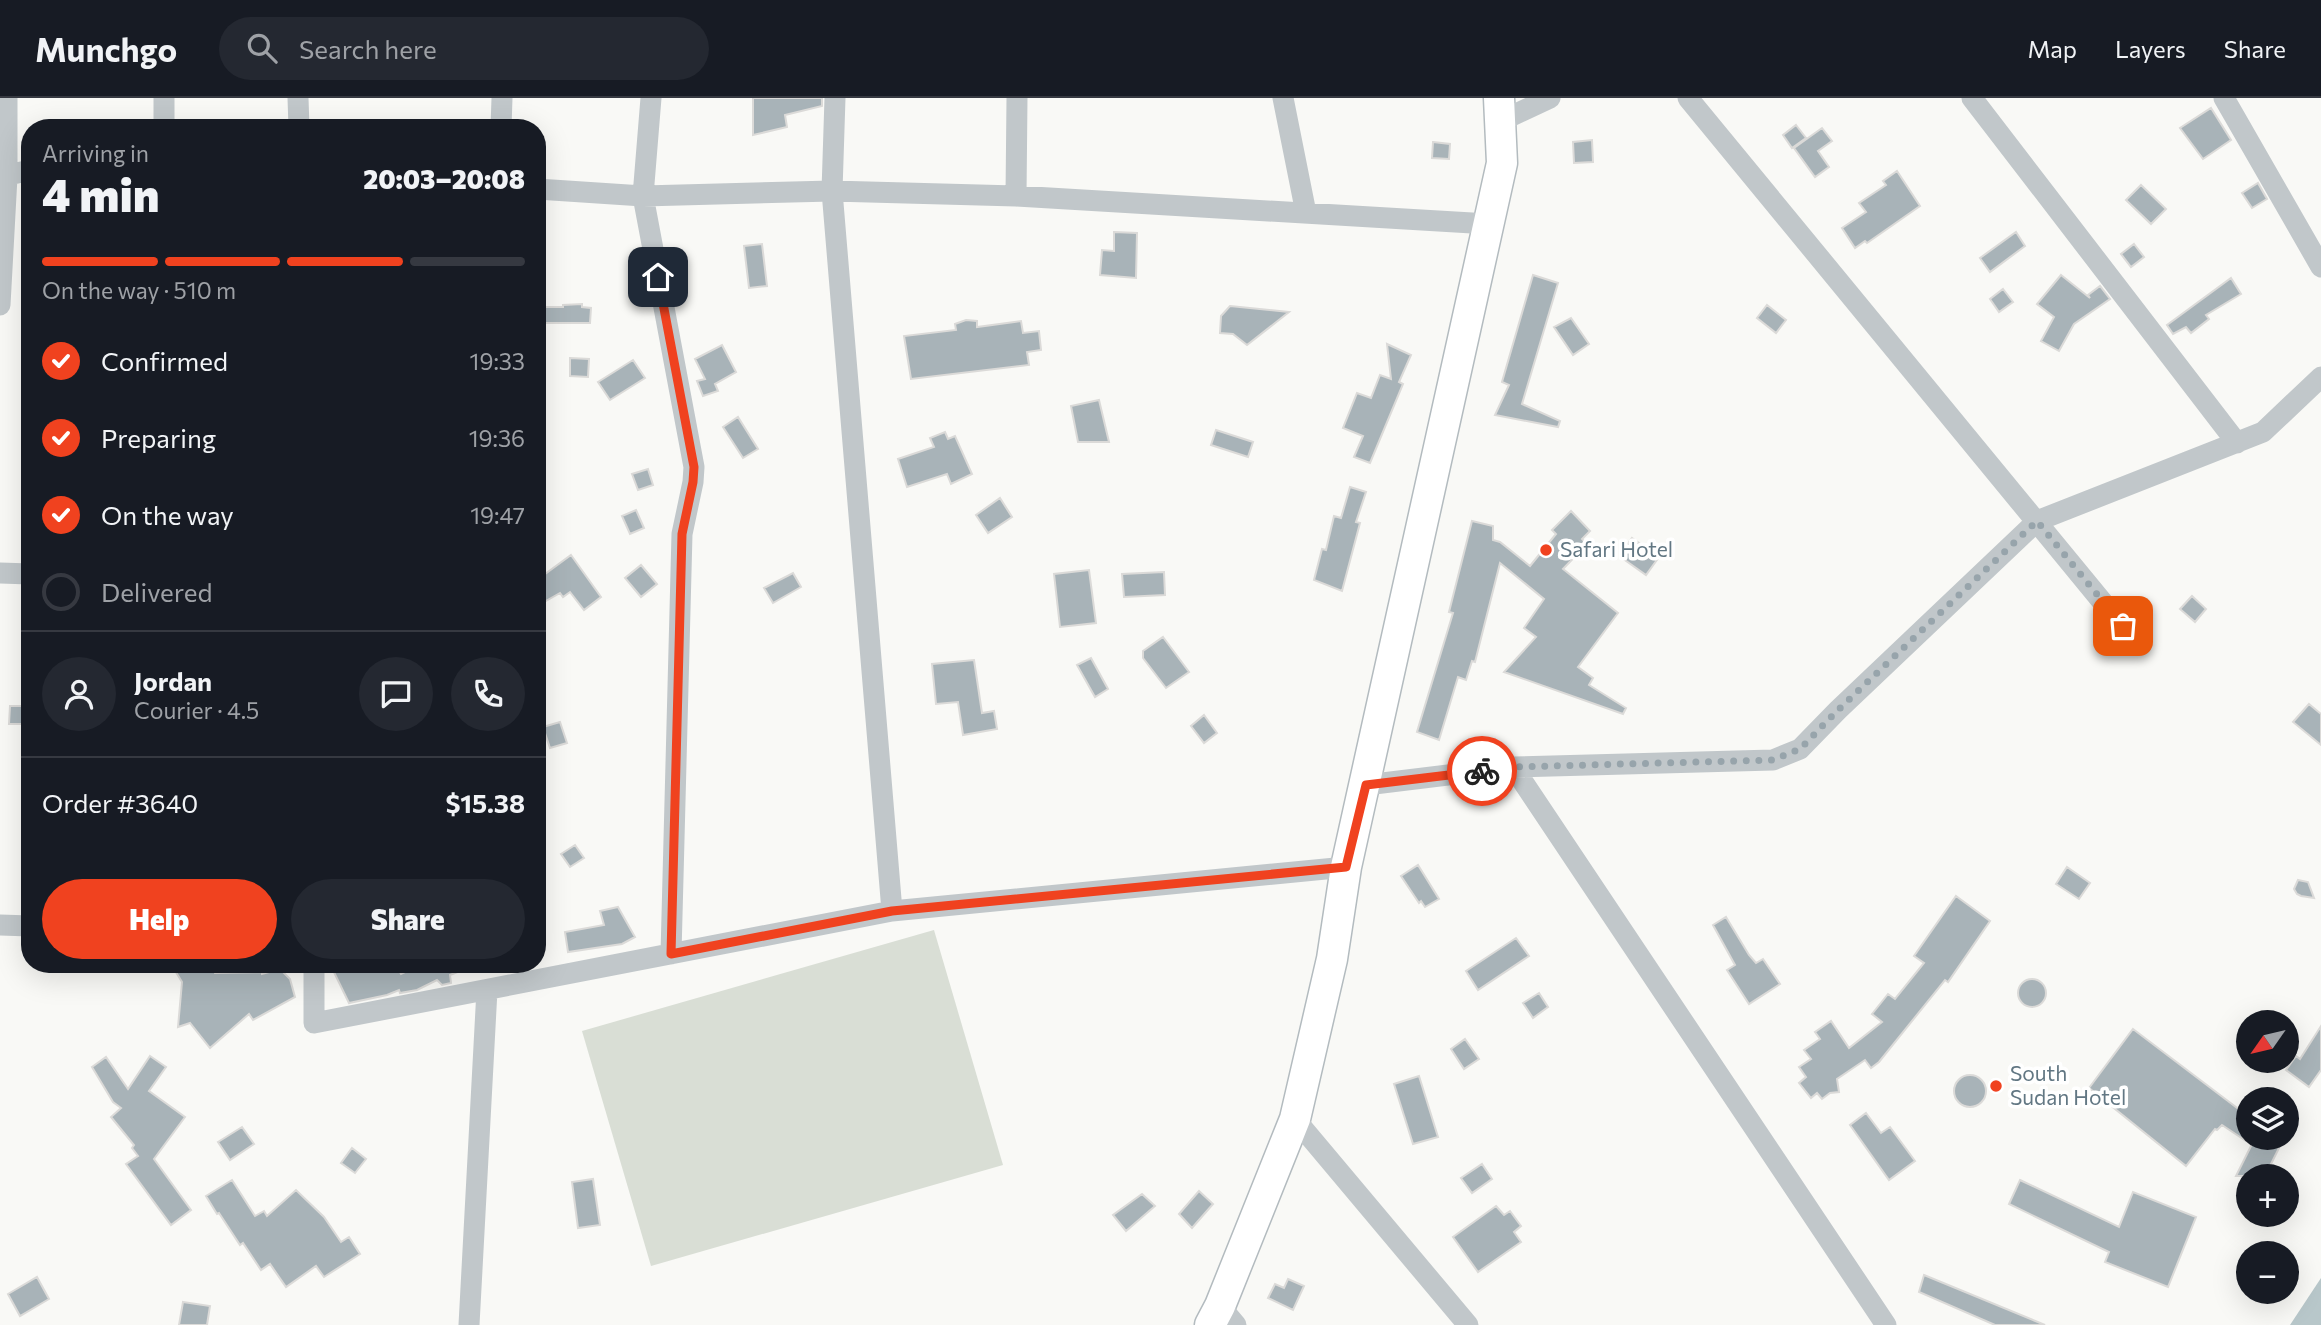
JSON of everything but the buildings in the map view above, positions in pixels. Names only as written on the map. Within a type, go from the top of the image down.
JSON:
[{"type":"street","points":[[0,305],[7,98]]},
{"type":"street","points":[[164,98],[164,119]]},
{"type":"street","points":[[299,98],[299,119]]},
{"type":"street","points":[[501,119],[502,98]]},
{"type":"street","points":[[651,98],[643,196],[694,467],[682,534],[671,954]]},
{"type":"street","points":[[835,98],[832,191],[892,911]]},
{"type":"street","points":[[1016,196],[1017,98]]},
{"type":"street","points":[[1283,98],[1307,213]]},
{"type":"street","points":[[1222,1319],[1295,1119],[1332,959],[1346,867],[1502,163],[1500,109],[1550,98]]},
{"type":"street","points":[[1688,98],[2123,626]]},
{"type":"street","points":[[1972,98],[2237,443]]},
{"type":"street","points":[[2224,98],[2321,267]]},
{"type":"street","points":[[3,177],[21,172]]},
{"type":"street","points":[[546,190],[643,196],[832,191],[1016,196],[1489,224]]},
{"type":"street","points":[[1366,785],[1513,767],[1773,760],[1800,749],[2037,521],[2263,432],[2321,377]]},
{"type":"street","points":[[0,573],[21,574]]},
{"type":"street","points":[[1513,767],[1886,1325]]},
{"type":"street","points":[[314,973],[314,1023],[892,911],[1346,867]]},
{"type":"street","points":[[0,925],[21,926]]},
{"type":"street","points":[[469,1325],[487,990]]},
{"type":"street","points":[[1295,1119],[1468,1325]]},
{"type":"shaded area","points":[[934,930],[1003,1165],[651,1266],[582,1031]]},
{"type":"shaded area","points":[[2321,1278],[2321,1325],[2290,1325]]},
{"type":"way so far","points":[[1482,771],[1513,767],[1773,760],[1800,749],[2037,521],[2123,626]]},
{"type":"place","name":"Safari Hotel","points":[[1546,550]]},
{"type":"place","name":"South Sudan Hotel","points":[[1996,1086]]},
{"type":"route","points":[[658,277],[694,467],[682,534],[671,954],[892,911],[1346,867],[1366,785],[1482,771]]}]
